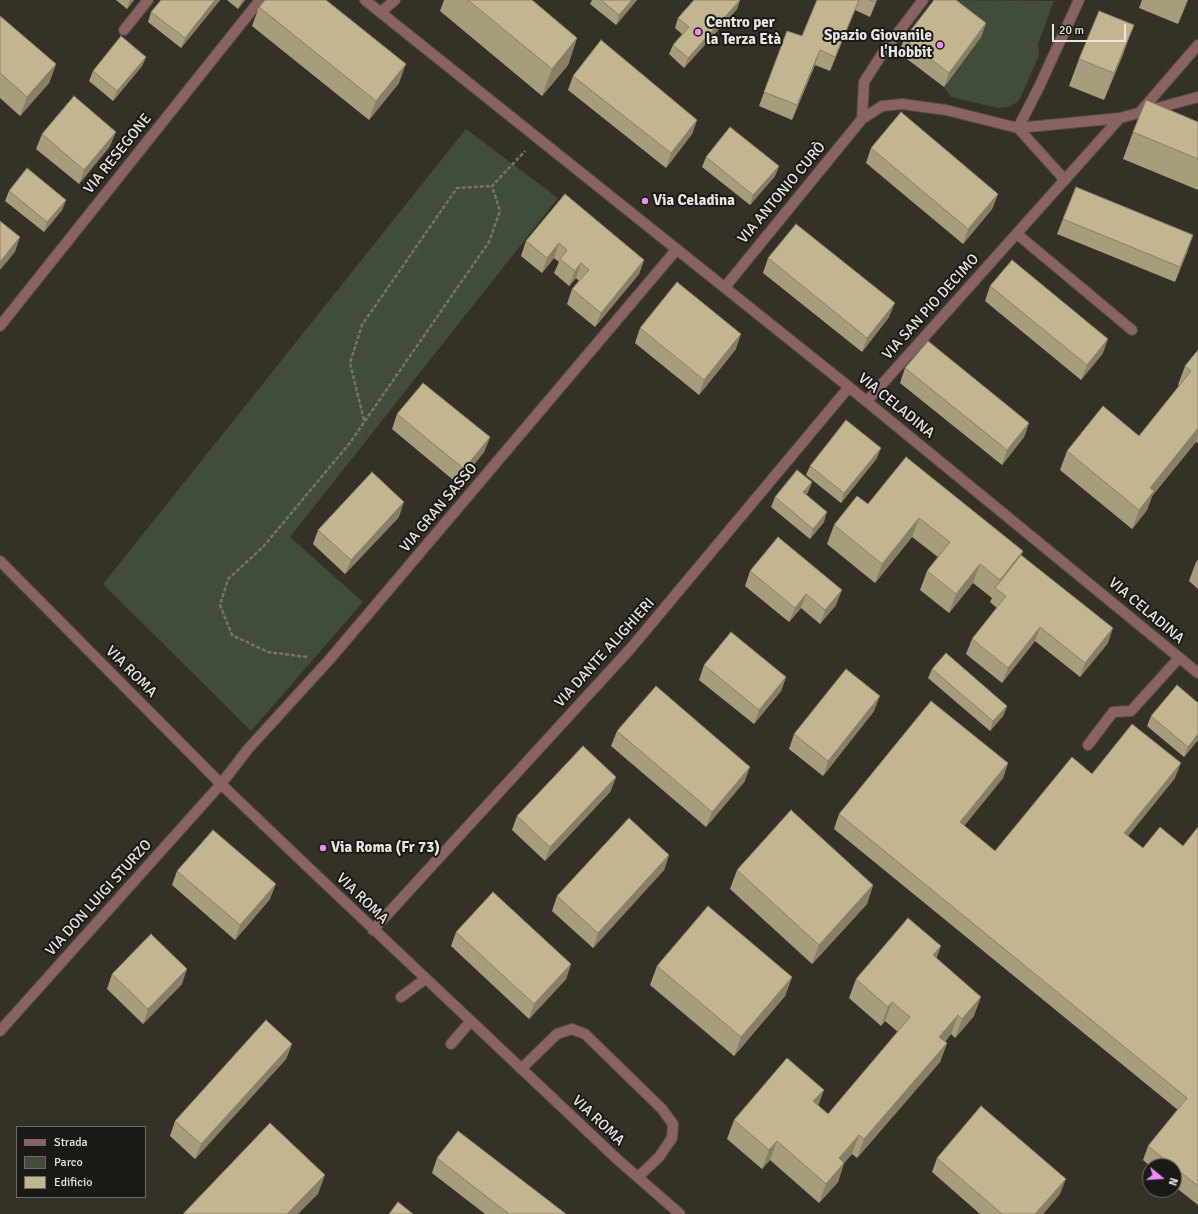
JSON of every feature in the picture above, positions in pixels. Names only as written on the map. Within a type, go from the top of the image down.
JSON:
[{"type":"street","points":[[124,30],[148,0]]},
{"type":"street","name":"VIA RESEGONE","points":[[0,326],[260,0]]},
{"type":"street","name":"VIA CELADINA","points":[[365,0],[867,401],[1198,673]]},
{"type":"street","points":[[381,12],[395,0]]},
{"type":"street","points":[[862,119],[864,82],[884,50],[923,0]]},
{"type":"street","points":[[1018,128],[1040,87],[1079,0]]},
{"type":"street","points":[[1139,114],[1198,45]]},
{"type":"street","points":[[1018,128],[1120,118],[1198,97]]},
{"type":"street","name":"VIA ANTONIO CURÒ","points":[[725,287],[862,119],[882,106],[902,104],[946,110],[1018,128]]},
{"type":"street","name":"VIA SAN PIO DECIMO","points":[[867,401],[1120,118]]},
{"type":"street","points":[[1018,128],[1065,180]]},
{"type":"street","points":[[1017,234],[1132,330]]},
{"type":"street","name":"VIA GRAN SASSO","points":[[221,784],[248,749],[330,659],[677,249]]},
{"type":"street","name":"VIA DANTE ALIGHIERI","points":[[373,930],[631,648],[849,387]]},
{"type":"street","name":"VIA ROMA","points":[[0,560],[221,784],[470,1022],[638,1178],[680,1214]]},
{"type":"street","points":[[1088,745],[1113,712],[1131,711],[1179,658]]},
{"type":"street","name":"VIA DON LUIGI STURZO","points":[[0,1031],[221,784]]},
{"type":"street","points":[[401,997],[425,978]]},
{"type":"street","points":[[451,1044],[470,1022]]},
{"type":"street","points":[[521,1069],[557,1034],[572,1029],[585,1034],[662,1110],[673,1124],[672,1138],[659,1157],[638,1178]]},
{"type":"path","points":[[364,420],[350,363],[362,325],[457,188],[492,186],[538,137]]},
{"type":"path","points":[[330,659],[268,652],[232,635],[220,605],[228,579],[263,547],[349,444],[364,420],[489,242],[500,211],[492,186]]},
{"type":"green space","points":[[940,0],[1054,1],[1038,44],[1039,55],[1019,101],[1009,107],[998,108],[951,97],[944,87]]},
{"type":"green space","points":[[466,129],[558,198],[290,537],[363,602],[251,731],[103,584]]},
{"type":"building","points":[[161,0],[215,0],[185,38],[151,12]]},
{"type":"building","points":[[265,0],[326,0],[406,64],[376,101],[259,7]]},
{"type":"building","points":[[468,0],[532,0],[577,38],[552,69]]},
{"type":"building","points":[[601,0],[632,0],[619,15]]},
{"type":"building","name":"Centro per la Terza Età","points":[[694,0],[740,0],[688,58],[673,45],[689,27],[678,18]]},
{"type":"building","points":[[817,0],[859,0],[835,57],[820,50],[797,105],[764,92],[787,31],[802,36]]},
{"type":"building","name":"Spazio Giovanile l'Hobbit","points":[[934,0],[956,0],[986,23],[949,73],[904,39]]},
{"type":"building","points":[[1099,11],[1134,25],[1114,73],[1079,59]]},
{"type":"building","points":[[0,16],[56,64],[27,97],[0,73]]},
{"type":"building","points":[[121,36],[146,57],[117,91],[93,71]]},
{"type":"building","points":[[601,40],[697,120],[671,153],[573,76]]},
{"type":"building","points":[[74,96],[116,132],[84,170],[42,134]]},
{"type":"building","points":[[1146,100],[1198,122],[1198,159],[1133,132]]},
{"type":"building","points":[[901,112],[998,194],[968,229],[871,148]]},
{"type":"building","points":[[730,127],[779,166],[753,195],[706,157]]},
{"type":"building","points":[[27,168],[66,200],[47,222],[9,191]]},
{"type":"building","points":[[1076,187],[1193,235],[1180,267],[1063,219]]},
{"type":"building","points":[[565,194],[644,260],[601,313],[572,289],[589,270],[581,263],[575,271],[560,259],[567,250],[559,243],[547,258],[526,241]]},
{"type":"building","points":[[0,221],[20,237],[0,262]]},
{"type":"building","points":[[796,224],[895,303],[867,338],[768,258]]},
{"type":"building","points":[[1012,260],[1108,339],[1087,365],[990,286]]},
{"type":"building","points":[[677,282],[741,334],[704,380],[640,328]]},
{"type":"building","points":[[928,341],[1029,423],[1007,450],[905,368]]},
{"type":"building","points":[[1198,350],[1198,428],[1150,488],[1154,491],[1139,510],[1067,451],[1103,406],[1139,436],[1191,371],[1185,366]]},
{"type":"building","points":[[423,383],[490,437],[464,469],[397,414]]},
{"type":"building","points":[[846,420],[881,448],[844,493],[810,466]]},
{"type":"building","points":[[906,457],[1023,551],[1000,580],[980,564],[956,594],[927,571],[950,542],[919,518],[882,564],[834,525],[857,496],[868,504]]},
{"type":"building","points":[[797,470],[812,482],[803,492],[827,512],[813,529],[775,497]]},
{"type":"building","points":[[372,472],[404,502],[351,560],[318,530]]},
{"type":"building","points":[[778,537],[842,590],[825,610],[806,594],[795,608],[750,571]]},
{"type":"building","points":[[1021,555],[1113,628],[1085,663],[1040,627],[1008,668],[972,639],[1006,596],[995,588]]},
{"type":"building","points":[[731,632],[786,677],[759,710],[704,665]]},
{"type":"building","points":[[946,653],[1007,706],[993,721],[932,669]]},
{"type":"building","points":[[846,669],[880,696],[828,761],[794,734]]},
{"type":"building","points":[[1177,685],[1198,703],[1198,734],[1188,747],[1151,716]]},
{"type":"building","points":[[656,686],[750,767],[712,812],[617,731]]},
{"type":"building","points":[[931,701],[1008,763],[960,822],[995,851],[1072,757],[1092,774],[1132,724],[1181,763],[1124,833],[1143,848],[1160,827],[1183,846],[1198,827],[1198,1186],[1182,1173],[1182,1158],[1163,1158],[1148,1146],[1187,1098],[839,814]]},
{"type":"building","points":[[583,746],[616,777],[550,847],[517,816]]},
{"type":"building","points":[[791,810],[873,885],[819,945],[737,870]]},
{"type":"building","points":[[629,818],[669,855],[598,933],[557,896]]},
{"type":"building","points":[[213,830],[276,884],[240,925],[177,871]]},
{"type":"building","points":[[493,892],[571,964],[534,1004],[456,932]]},
{"type":"building","points":[[708,906],[792,977],[741,1037],[657,966]]},
{"type":"building","points":[[908,918],[941,946],[933,955],[981,997],[962,1019],[958,1015],[939,1037],[947,1043],[864,1139],[859,1135],[839,1158],[844,1163],[826,1184],[777,1141],[769,1150],[734,1120],[787,1058],[824,1090],[813,1101],[828,1114],[910,1017],[892,1002],[888,1007],[856,979]]},
{"type":"building","points":[[151,934],[187,969],[148,1009],[112,974]]},
{"type":"building","points":[[266,1020],[292,1044],[201,1144],[175,1121]]},
{"type":"building","points":[[981,1106],[1066,1179],[1035,1214],[1002,1214],[937,1158]]},
{"type":"building","points":[[270,1123],[325,1175],[287,1214],[183,1214]]},
{"type":"building","points":[[458,1131],[566,1214],[509,1214],[437,1158]]},
{"type":"building","points":[[398,1202],[413,1214],[389,1214]]},
{"type":"place","name":"Centro per la Terza Età","points":[[698,32]]},
{"type":"place","name":"Spazio Giovanile l'Hobbit","points":[[940,45]]},
{"type":"place","name":"Via Celadina","points":[[645,201]]},
{"type":"place","name":"Via Roma (Fr 73)","points":[[323,848]]}]
